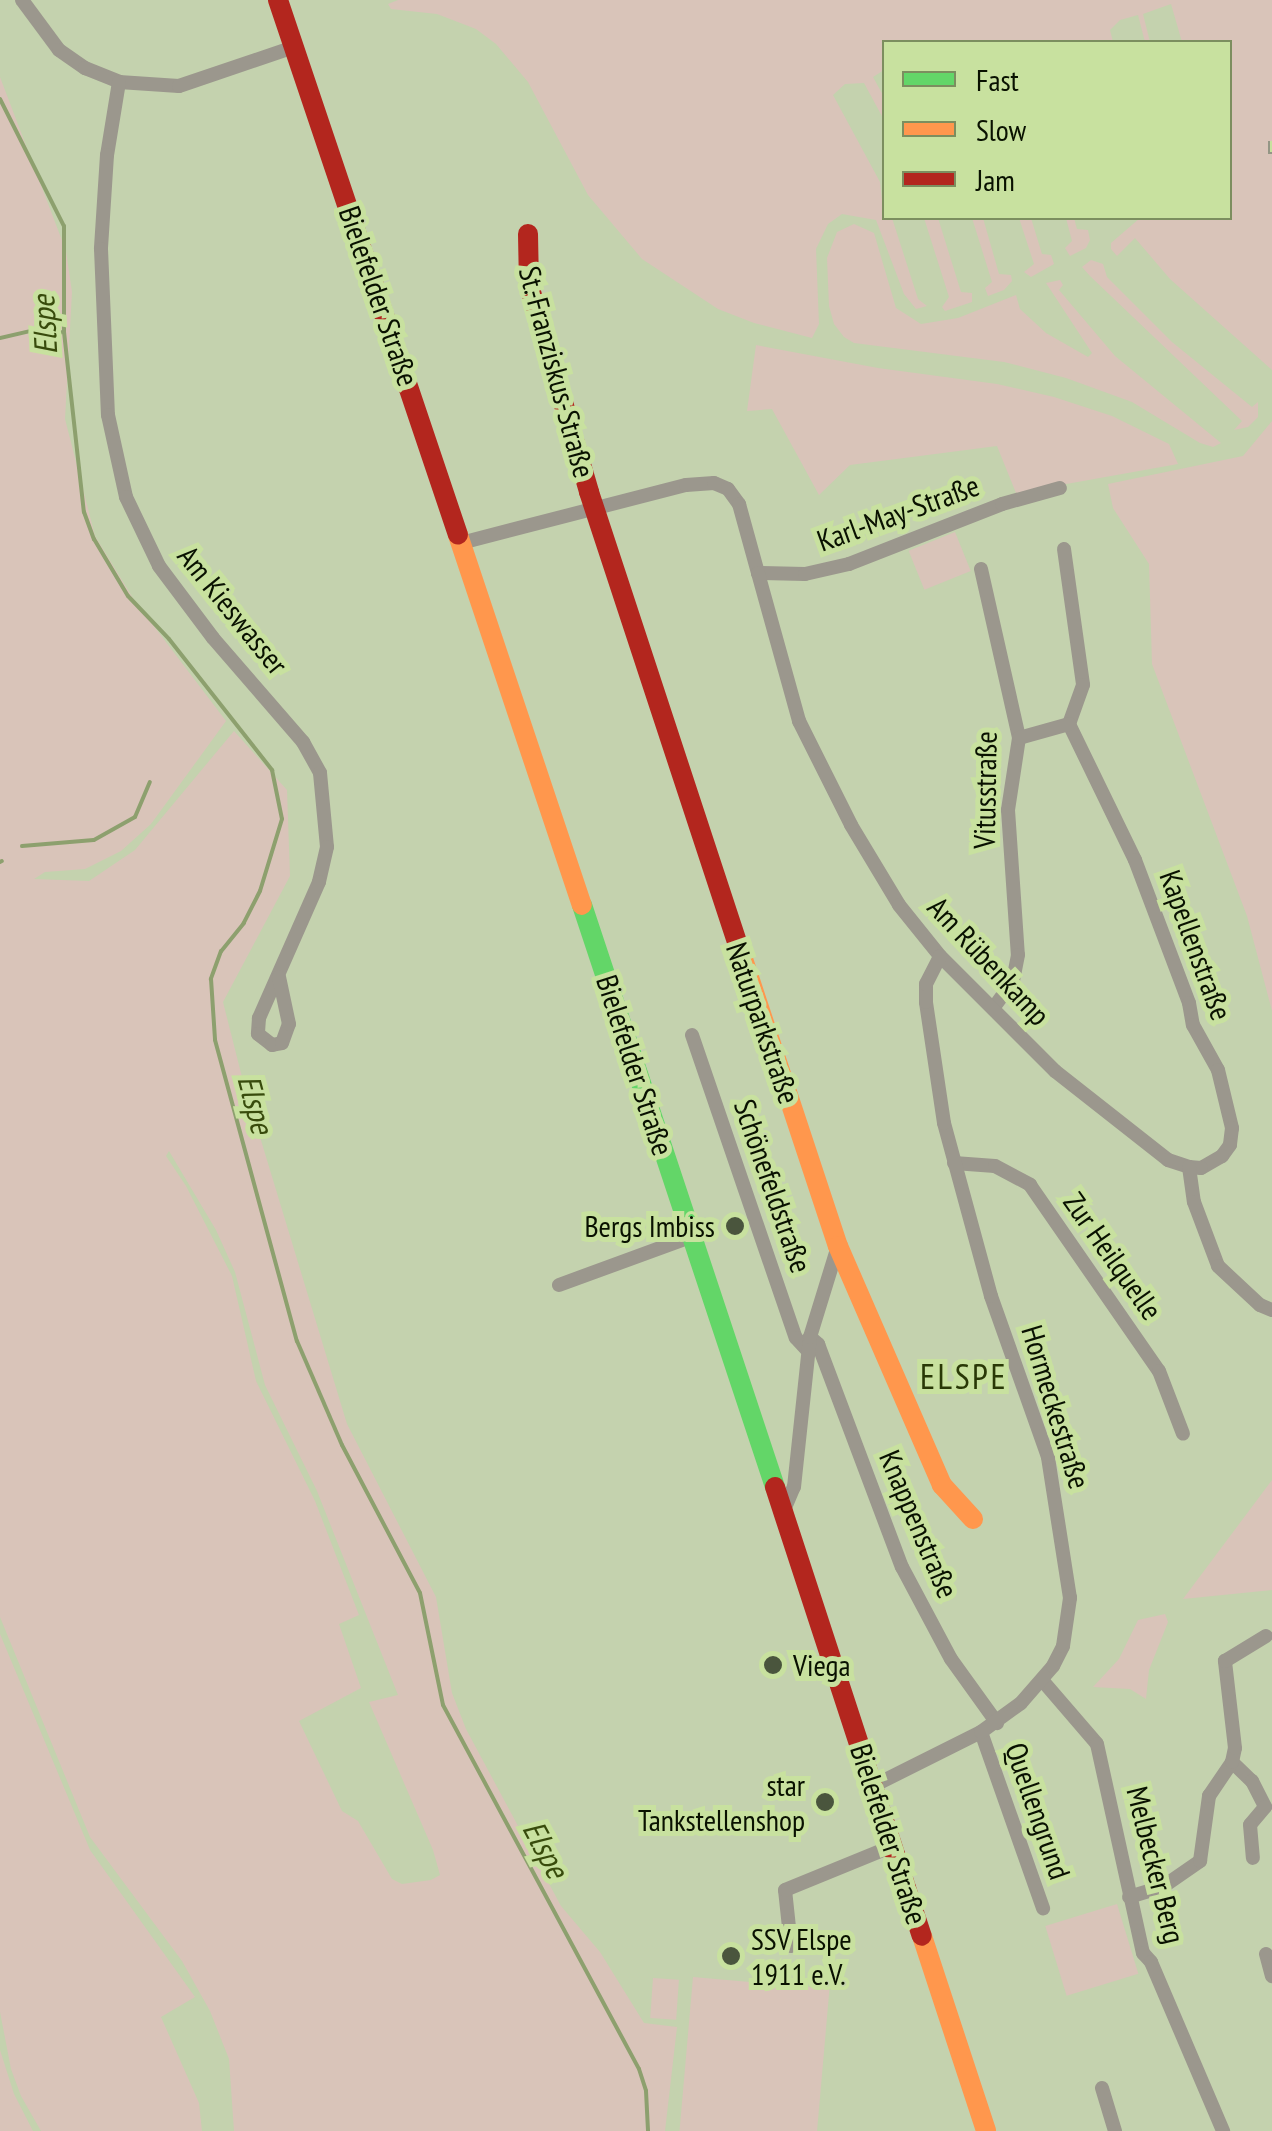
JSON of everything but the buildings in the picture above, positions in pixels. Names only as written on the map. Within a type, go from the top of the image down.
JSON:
[{"type":"main road","name":"Bielefelder Straße","points":[[278,0],[784,1510],[986,2131]]},
{"type":"main road","name":"St.-Franziskus-Straße","points":[[528,234],[527,272],[533,302],[594,508]]},
{"type":"main road","name":"Naturparkstraße","points":[[594,508],[838,1246],[935,1470],[973,1520]]},
{"type":"street","points":[[22,0],[59,50],[85,68],[119,82],[179,86],[294,47]]},
{"type":"street","name":"Am Kieswasser","points":[[119,82],[107,156],[101,267],[108,415],[126,497],[159,566],[213,638],[304,742],[320,773],[326,817],[323,864],[279,976]]},
{"type":"street","points":[[461,543],[686,485],[722,486],[739,504],[758,574]]},
{"type":"street","name":"Karl-May-Straße","points":[[758,574],[822,572],[1002,504],[1060,488]]},
{"type":"street","points":[[1019,738],[1069,724],[1083,685],[1064,549]]},
{"type":"street","name":"Vitusstraße","points":[[981,569],[1019,738],[1008,810],[1018,955],[1013,982],[993,1009]]},
{"type":"street","name":"Am Rübenkamp","points":[[758,574],[782,668],[806,737],[899,906],[940,956],[1055,1071],[1168,1160],[1189,1168]]},
{"type":"street","name":"Kapellenstraße","points":[[1069,724],[1135,860],[1190,1003],[1193,1025],[1210,1054],[1222,1087],[1232,1128],[1230,1144],[1210,1164],[1189,1168]]},
{"type":"street","name":"Hormeckestraße","points":[[875,1784],[996,1723],[1042,1680],[1062,1646],[1068,1622],[1066,1548],[1048,1457],[991,1296],[954,1163],[926,1002],[926,984],[940,956]]},
{"type":"street","name":"Schönefeldstraße","points":[[692,1036],[796,1338],[809,1344]]},
{"type":"street","name":"Zur Heilquelle","points":[[954,1163],[995,1166],[1030,1184],[1160,1371],[1184,1434]]},
{"type":"street","points":[[1189,1168],[1194,1202],[1218,1266],[1272,1310]]},
{"type":"street","points":[[559,1285],[690,1237]]},
{"type":"street","points":[[784,1510],[794,1487],[809,1344],[838,1246]]},
{"type":"street","name":"Knappenstraße","points":[[809,1344],[818,1344],[902,1567],[951,1659],[996,1723]]},
{"type":"street","points":[[1129,1897],[1164,1886],[1200,1861],[1209,1796],[1232,1762],[1235,1736],[1225,1661],[1266,1636]]},
{"type":"street","name":"Melbecker Berg","points":[[1042,1680],[1097,1744],[1143,1953],[1151,1962],[1223,2131]]},
{"type":"street","name":"Quellengrund","points":[[981,1732],[1043,1908]]},
{"type":"street","points":[[1232,1762],[1252,1781],[1268,1809],[1250,1825],[1252,1858]]},
{"type":"street","points":[[792,1946],[785,1890],[893,1846]]},
{"type":"street","points":[[1266,1954],[1272,1976]]},
{"type":"street","points":[[1102,2088],[1115,2131]]},
{"type":"shaded area","points":[[398,0],[1272,0],[1272,370],[1170,279],[1135,238],[1117,256],[1111,249],[1111,243],[1138,220],[1232,220],[1232,40],[1181,40],[1171,4],[1143,14],[1150,40],[1144,40],[1138,15],[1120,20],[1110,30],[1112,40],[882,40],[882,71],[873,77],[882,93],[882,116],[864,83],[845,84],[833,95],[880,182],[882,220],[893,220],[918,299],[927,306],[916,309],[904,294],[876,220],[842,214],[828,224],[816,249],[819,324],[812,338],[718,309],[642,259],[588,195],[528,82],[496,44],[476,29],[437,14],[391,9],[388,4]]},
{"type":"shaded area","points":[[0,77],[66,251],[72,292],[65,419],[95,536],[134,600],[226,721],[151,824],[121,851],[85,869],[45,872],[34,879],[89,881],[135,850],[234,731],[287,790],[290,876],[223,1002],[243,1081],[347,1424],[436,1597],[452,1693],[466,1729],[561,1906],[600,1952],[644,2023],[677,2027],[665,2131],[234,2131],[229,2059],[210,2011],[182,1961],[90,1837],[0,1617]],"holes":[[[169,1151],[216,1230],[235,1272],[265,1385],[317,1491],[398,1695],[369,1702],[433,1850],[440,1875],[431,1880],[402,1884],[392,1879],[358,1821],[342,1811],[299,1721],[361,1688],[339,1624],[359,1615],[315,1501],[256,1381],[232,1276],[186,1186],[166,1156]]]},
{"type":"shaded area","points":[[925,220],[939,220],[961,292],[972,293],[972,302],[945,311],[942,307],[949,297]]},
{"type":"shaded area","points":[[973,220],[984,220],[999,274],[1011,275],[1012,281],[1004,290],[988,296],[985,288],[992,282]]},
{"type":"shaded area","points":[[1020,220],[1032,220],[1042,254],[1051,255],[1054,264],[1031,277],[1024,272],[1034,264]]},
{"type":"shaded area","points":[[1067,220],[1075,220],[1077,229],[1088,230],[1090,240],[1086,248],[1070,256],[1065,248],[1072,241]]},
{"type":"shaded area","points":[[854,224],[874,233],[896,308],[921,324],[958,318],[1016,295],[1020,309],[1046,333],[1088,357],[1092,353],[1046,283],[1060,280],[1063,285],[1059,290],[1115,356],[1221,443],[1213,447],[1200,443],[1132,402],[1066,378],[1004,362],[854,343],[834,324],[829,306],[827,258],[837,232]]},
{"type":"shaded area","points":[[1091,260],[1103,264],[1107,277],[1172,342],[1252,407],[1258,402],[1258,417],[1248,427],[1234,430],[1242,421],[1090,276],[1082,267]]},
{"type":"shaded area","points":[[756,345],[878,368],[997,384],[1054,397],[1112,416],[1169,444],[1178,464],[1016,493],[997,446],[850,465],[819,495],[772,409],[747,411]]},
{"type":"shaded area","points":[[1272,421],[1272,1011],[1247,916],[1152,664],[1149,564],[1113,508],[1108,484],[1243,456]]},
{"type":"shaded area","points":[[955,532],[971,571],[924,590],[909,551]]},
{"type":"shaded area","points":[[1272,1480],[1272,1590],[1183,1599]]},
{"type":"shaded area","points":[[1165,1614],[1168,1622],[1149,1670],[1146,1699],[1130,1689],[1093,1687],[1119,1659],[1138,1620]]},
{"type":"shaded area","points":[[0,1634],[90,1850],[195,1997],[161,2017],[199,2103],[202,2131],[41,2131],[21,2096],[11,2069],[0,2012]]},
{"type":"shaded area","points":[[1117,1904],[1138,1974],[1067,1996],[1045,1926]]},
{"type":"shaded area","points":[[693,1977],[829,1989],[817,2131],[680,2131]]},
{"type":"shaded area","points":[[653,1978],[679,1980],[676,2020],[650,2018]]},
{"type":"shaded area","points":[[0,2050],[14,2094],[33,2131],[0,2131]]},
{"type":"waterway","name":"Elspe","points":[[0,99],[64,226],[64,332],[84,512],[94,539],[128,596],[169,639],[272,770],[282,819],[260,891],[244,923],[221,951],[211,979],[215,1040],[297,1341],[342,1445],[420,1593],[443,1705],[639,2069],[646,2091],[648,2131]]},
{"type":"waterway","points":[[0,338],[34,330],[42,336],[62,332]]},
{"type":"waterway","points":[[22,846],[94,840],[135,817],[150,782]]},
{"type":"railway","points":[[1272,141],[1272,154]]},
{"type":"traffic: fast","points":[[582,905],[775,1487]]},
{"type":"traffic: slow","points":[[458,535],[582,905]]},
{"type":"traffic: slow","points":[[738,944],[838,1246],[942,1485],[973,1519]]},
{"type":"traffic: slow","points":[[922,1936],[986,2131]]},
{"type":"traffic: jam","points":[[278,0],[458,535]]},
{"type":"traffic: jam","points":[[528,234],[529,285],[589,492],[738,944]]},
{"type":"traffic: jam","points":[[775,1487],[922,1936]]},
{"type":"place","name":"Bergs Imbiss","points":[[735,1226]]},
{"type":"place","name":"Viega","points":[[773,1665]]},
{"type":"place","name":"star Tankstellenshop","points":[[825,1802]]},
{"type":"place","name":"SSV Elspe 1911 e.V.","points":[[731,1956]]},
{"type":"district","name":"ELSPE","points":[[964,1376]]}]
